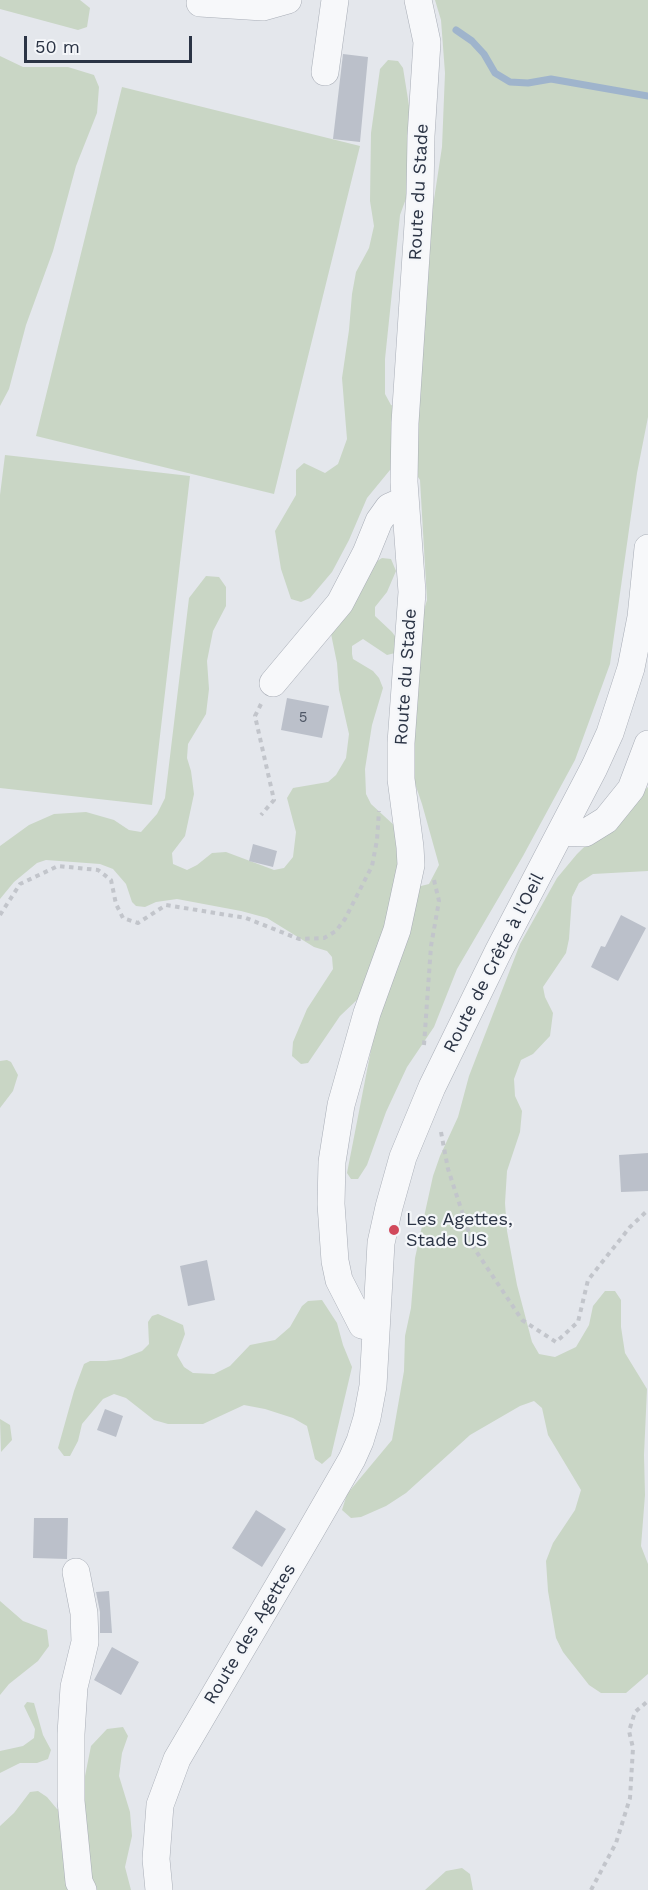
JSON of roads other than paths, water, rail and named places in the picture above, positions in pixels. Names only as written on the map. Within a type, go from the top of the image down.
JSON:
[{"type":"street","points":[[200,3],[264,7],[288,0]]},
{"type":"street","points":[[325,72],[335,0]]},
{"type":"street","name":"Route du Stade","points":[[375,1328],[362,1324],[339,1280],[334,1261],[331,1204],[332,1162],[341,1105],[367,1013],[397,930],[411,865],[401,779],[401,743],[412,592],[405,500],[405,423],[427,42],[418,0]]},
{"type":"street","points":[[273,683],[340,603],[366,553],[379,521],[389,507],[405,500]]},
{"type":"street","name":"Route de Crête à l'Oeil","points":[[373,1386],[379,1260],[388,1207],[403,1157],[432,1087],[499,950],[594,768],[619,710],[644,619],[648,548]]},
{"type":"street","points":[[561,832],[585,833],[606,820],[631,789],[648,744]]},
{"type":"street","name":"Route des Agettes","points":[[159,1890],[157,1829],[160,1805],[167,1781],[177,1759],[352,1459],[364,1430],[373,1386]]},
{"type":"street","points":[[76,1572],[84,1613],[85,1642],[74,1687],[71,1801],[79,1882],[83,1890]]},
{"type":"waterway","points":[[456,30],[472,41],[484,54],[495,73],[510,82],[528,83],[551,79],[648,96]]},
{"type":"place","name":"Les Agettes, Stade US","points":[[394,1230]]}]
